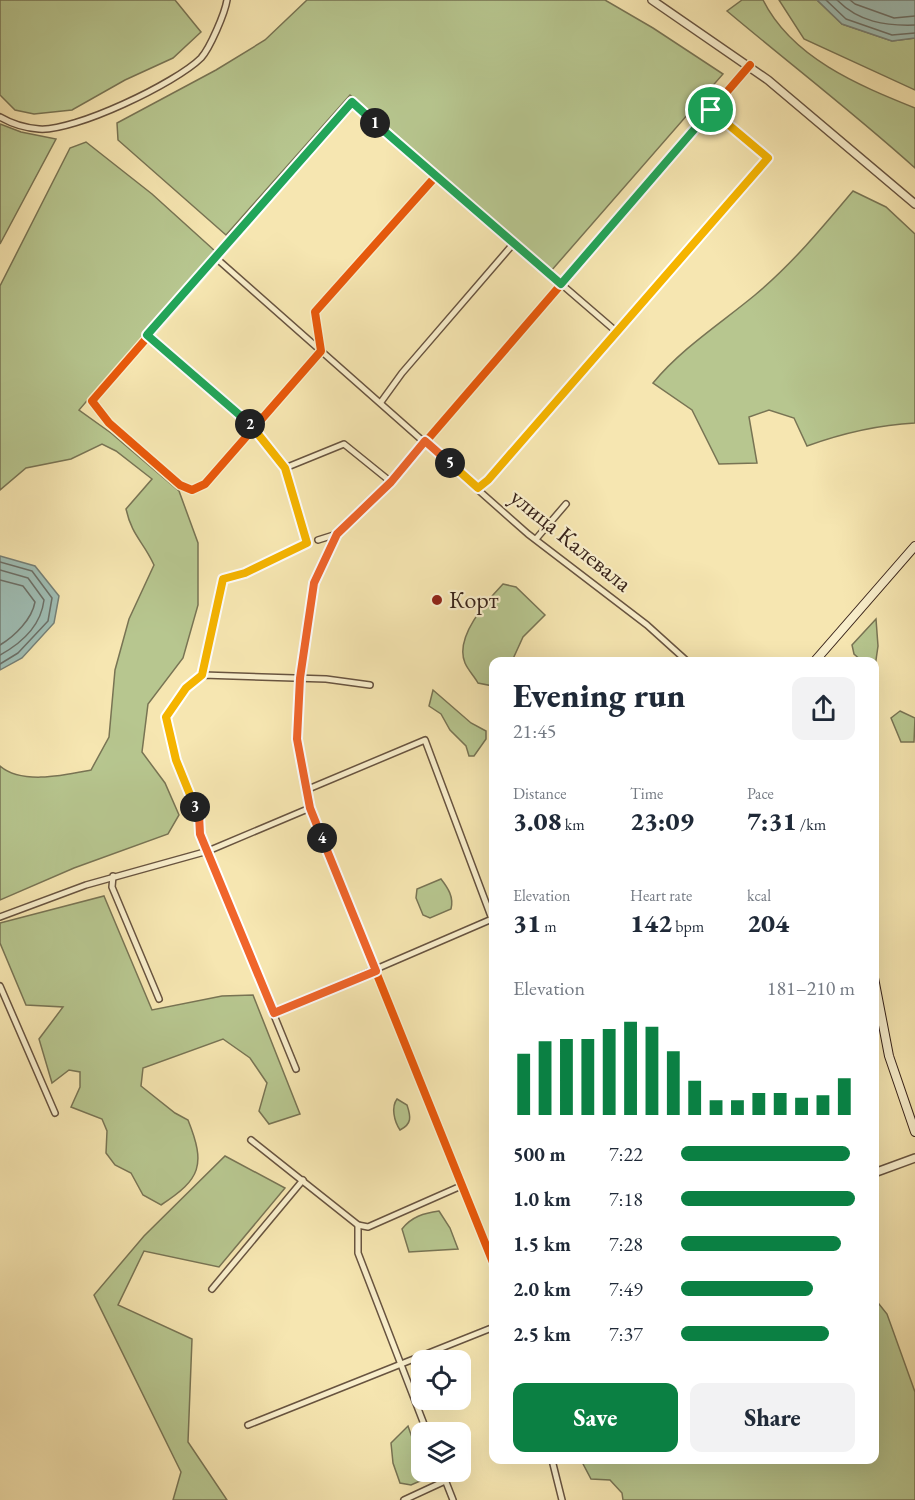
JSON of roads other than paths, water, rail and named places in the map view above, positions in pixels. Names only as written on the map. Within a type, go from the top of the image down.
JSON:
[{"type":"main road","points":[[818,657],[915,546]]},
{"type":"main road","points":[[879,1004],[889,1056],[915,1132]]},
{"type":"street","points":[[0,117],[12,124],[40,130],[70,126],[167,83],[202,57],[226,10],[226,0]]},
{"type":"street","points":[[652,0],[750,66],[915,204]]},
{"type":"street","points":[[489,1253],[310,808],[297,739],[300,678],[314,583],[337,534],[391,482],[750,66]]},
{"type":"street","points":[[436,176],[315,312],[321,351],[205,484],[192,490],[171,477],[109,423],[92,401],[147,335],[352,102],[618,333]]},
{"type":"street","points":[[478,488],[488,480],[618,333],[768,158],[711,110]]},
{"type":"street","points":[[381,402],[402,373],[514,243]]},
{"type":"street","name":"улица Калевала","points":[[216,258],[536,539],[647,625],[682,657]]},
{"type":"street","points":[[147,335],[253,428],[285,468],[307,543],[245,573],[223,579],[202,675],[186,688],[166,717],[176,760],[199,815],[200,834],[296,1069]]},
{"type":"street","points":[[285,468],[344,444],[391,482]]},
{"type":"street","points":[[536,539],[566,504]]},
{"type":"street","points":[[318,540],[337,534]]},
{"type":"street","points":[[202,675],[300,678],[370,685]]},
{"type":"street","points":[[306,790],[425,740],[489,911]]},
{"type":"street","points":[[0,917],[113,876],[208,851],[310,808]]},
{"type":"street","points":[[113,876],[112,887],[159,999]]},
{"type":"street","points":[[274,1013],[489,920]]},
{"type":"street","points":[[0,986],[55,1113]]},
{"type":"street","points":[[251,1140],[358,1225],[368,1227],[377,1224],[461,1186]]},
{"type":"street","points":[[879,1171],[915,1158]]},
{"type":"street","points":[[213,1289],[303,1180]]},
{"type":"street","points":[[358,1225],[358,1253],[423,1422]]},
{"type":"street","points":[[248,1425],[489,1329]]},
{"type":"street","points":[[553,1464],[562,1500]]},
{"type":"street","points":[[404,1500],[443,1482]]},
{"type":"street","points":[[445,1482],[453,1500]]},
{"type":"water","points":[[817,0],[915,0],[915,38],[892,41],[842,24]]},
{"type":"water","points":[[0,556],[35,566],[59,596],[54,623],[22,658],[0,670]]},
{"type":"place","name":"Корт","points":[[437,600]]}]
